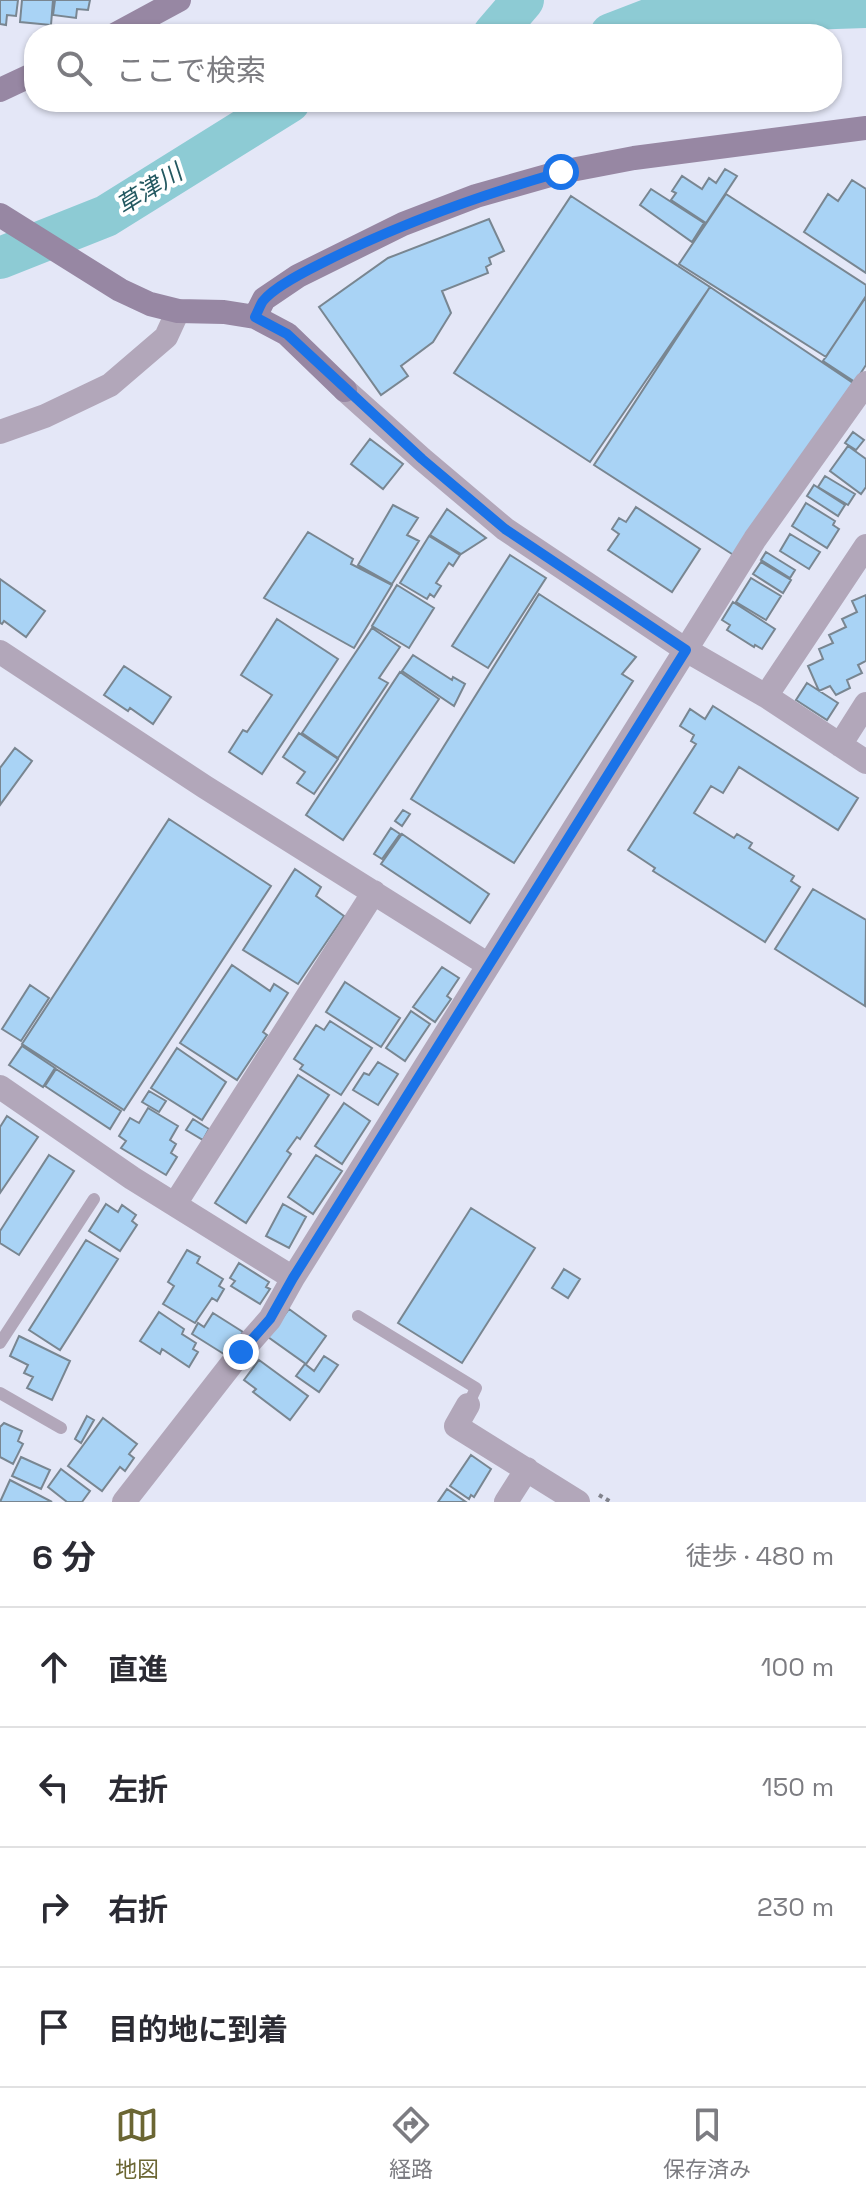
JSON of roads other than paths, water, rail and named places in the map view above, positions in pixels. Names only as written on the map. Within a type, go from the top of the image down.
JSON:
[{"type":"street","points":[[135,24],[179,0]]},
{"type":"street","points":[[0,90],[24,79]]},
{"type":"street","points":[[255,317],[264,299],[298,276],[403,224],[476,196],[561,172],[634,158],[866,128]]},
{"type":"street","points":[[0,215],[120,290],[150,304],[178,311],[224,312],[255,317],[287,334],[422,459],[505,529],[686,650],[766,696],[866,762]]},
{"type":"street","points":[[0,432],[45,416],[110,385],[166,337],[178,311]]},
{"type":"street","points":[[124,1502],[270,1319],[487,964],[755,539],[866,383]]},
{"type":"street","points":[[766,696],[866,546]]},
{"type":"street","points":[[0,652],[205,787],[487,964]]},
{"type":"street","points":[[840,745],[866,704]]},
{"type":"street","points":[[175,1204],[374,892]]},
{"type":"street","points":[[0,1087],[132,1178],[293,1278]]},
{"type":"street","points":[[468,1405],[456,1426],[578,1502]]},
{"type":"street","points":[[506,1502],[527,1469]]},
{"type":"lane","points":[[0,1343],[94,1199]]},
{"type":"lane","points":[[358,1316],[476,1388],[468,1405]]},
{"type":"lane","points":[[0,1393],[61,1428]]},
{"type":"waterway","points":[[503,24],[523,0]]},
{"type":"waterway","name":"草津川","points":[[637,24],[653,18],[703,19],[744,11],[866,7]]},
{"type":"waterway","name":"草津川","points":[[0,258],[106,216],[273,112]]}]
